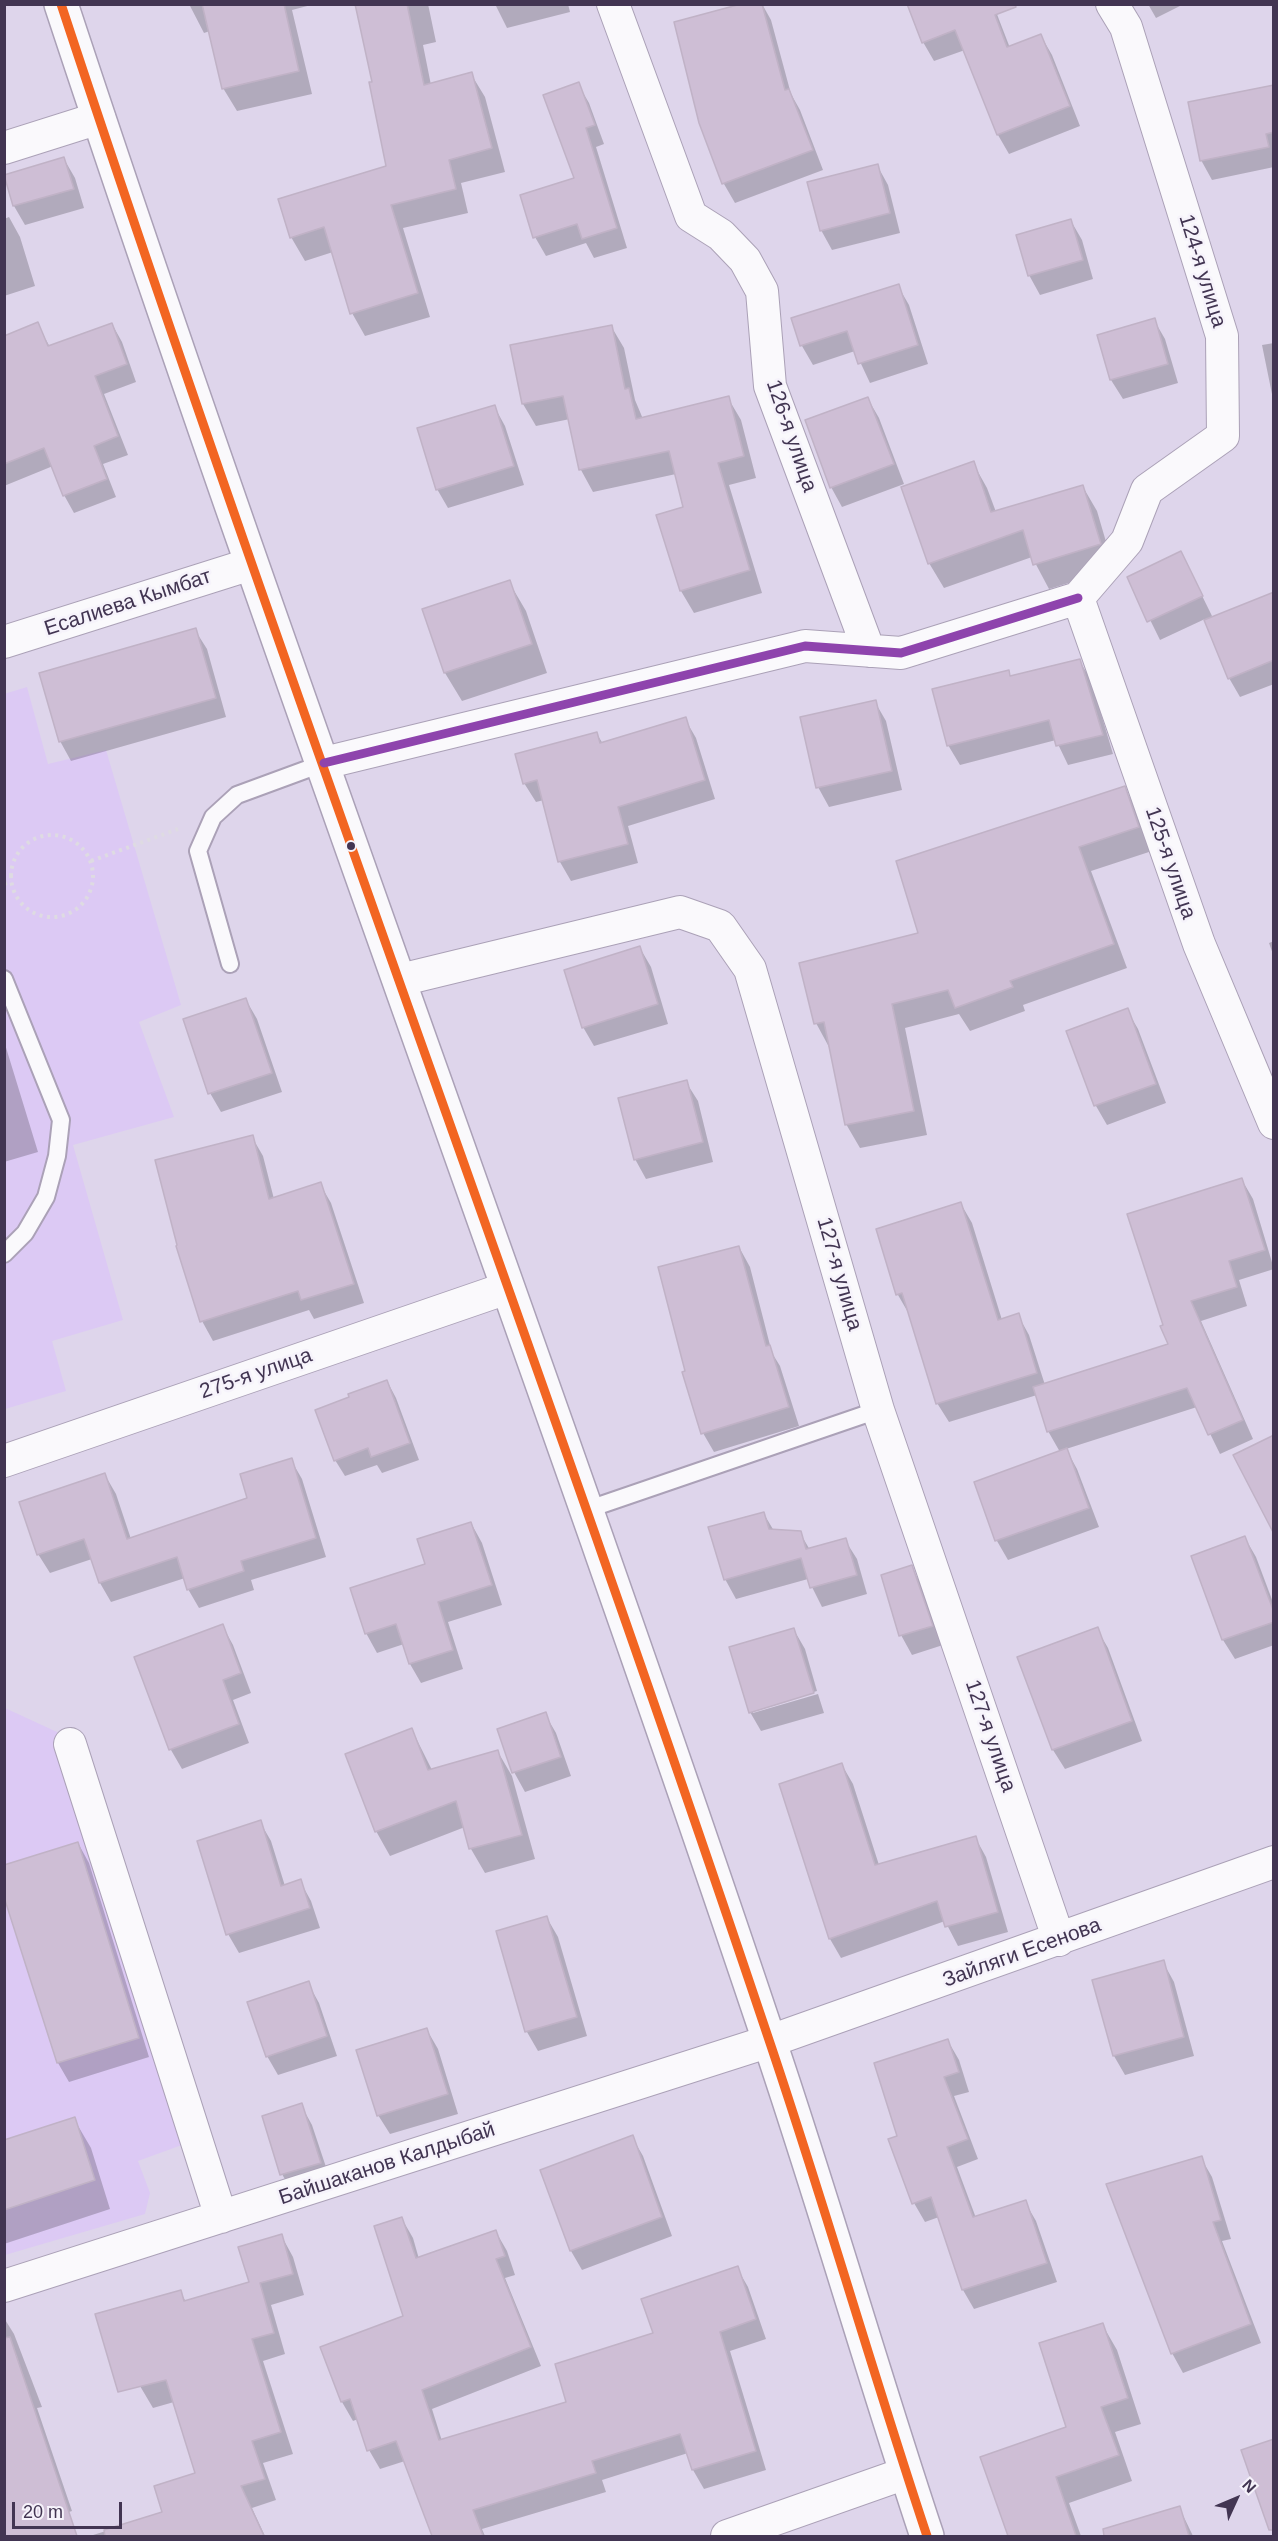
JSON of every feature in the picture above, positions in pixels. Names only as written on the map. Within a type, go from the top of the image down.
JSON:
[{"type":"street","points":[[62,4],[251,564],[324,763],[770,2041],[927,2536]]},
{"type":"street","name":"126-я улица","points":[[613,4],[691,216],[721,235],[745,260],[762,291],[770,386],[869,651]]},
{"type":"street","name":"124-я улица","points":[[1078,598],[1127,541],[1148,490],[1223,436],[1222,336],[1126,27],[1112,4]]},
{"type":"street","points":[[4,148],[99,118]]},
{"type":"street","name":"Есалиева Кымбат","points":[[4,642],[251,564]]},
{"type":"street","points":[[324,763],[805,646],[901,653],[1078,598]]},
{"type":"street","name":"125-я улица","points":[[1078,598],[1199,944],[1274,1124]]},
{"type":"street","name":"127-я улица","points":[[400,980],[680,912],[720,926],[750,969],[878,1410],[1059,1940]]},
{"type":"street","name":"275-я улица","points":[[4,1461],[507,1288]]},
{"type":"street","points":[[70,1744],[221,2217]]},
{"type":"street","name":"Зайляги Есенова","points":[[770,2041],[1274,1862]]},
{"type":"street","name":"Байшаканов Калдыбай","points":[[4,2286],[770,2041]]},
{"type":"street","points":[[727,2536],[906,2473]]},
{"type":"lane","points":[[230,964],[198,851],[213,817],[237,795],[324,763]]},
{"type":"lane","points":[[4,979],[61,1120],[57,1156],[46,1197],[25,1233],[4,1254]]},
{"type":"lane","points":[[586,1510],[878,1410]]},
{"type":"path","points":[[92,861],[213,817]]},
{"type":"path","points":[[48,835],[62,836],[74,842],[92,861],[93,875],[88,895],[75,911],[62,916],[48,917],[34,913],[23,905],[15,894],[11,881],[16,855],[24,845],[36,838],[48,835]]},
{"type":"path","points":[[4,884],[11,881]]},
{"type":"shaded area","points":[[27,687],[48,764],[106,750],[181,1005],[139,1022],[174,1117],[73,1145],[123,1320],[52,1341],[66,1391],[5,1409],[4,694]]},
{"type":"shaded area","points":[[5,1708],[57,1732],[190,2142],[138,2161],[150,2193],[145,2214],[5,2255]]},
{"type":"building","points":[[202,4],[284,4],[299,71],[222,89]]},
{"type":"building","points":[[355,4],[407,4],[424,85],[472,72],[492,148],[449,160],[456,189],[391,205],[418,293],[350,314],[324,227],[290,238],[278,199],[386,166],[369,82],[372,82]]},
{"type":"building","points":[[741,4],[762,4],[785,90],[789,89],[813,150],[722,184],[699,123],[674,22]]},
{"type":"building","points":[[907,4],[1015,4],[1016,7],[995,15],[1007,47],[1041,34],[1070,106],[997,135],[955,30],[922,43]]},
{"type":"building","points":[[579,82],[595,125],[586,128],[617,228],[582,239],[577,224],[533,238],[520,195],[574,178],[543,95]]},
{"type":"building","points":[[1274,85],[1274,132],[1266,134],[1269,147],[1200,161],[1188,102]]},
{"type":"building","points":[[64,157],[74,189],[13,206],[4,175]]},
{"type":"building","points":[[878,164],[890,213],[820,231],[807,182]]},
{"type":"building","points":[[1071,219],[1083,260],[1028,276],[1016,235]]},
{"type":"building","points":[[899,284],[918,345],[858,364],[847,331],[800,346],[791,318]]},
{"type":"building","points":[[1155,318],[1168,364],[1110,380],[1097,335]]},
{"type":"building","points":[[38,322],[48,346],[112,323],[127,364],[95,376],[118,436],[94,446],[107,479],[63,496],[44,448],[4,464],[4,336]]},
{"type":"building","points":[[612,325],[625,389],[629,388],[636,419],[729,396],[744,456],[718,463],[750,570],[680,591],[656,515],[683,507],[669,451],[579,470],[563,396],[522,404],[510,345]]},
{"type":"building","points":[[868,397],[894,464],[830,488],[805,420]]},
{"type":"building","points":[[495,405],[514,466],[436,490],[417,428]]},
{"type":"building","points":[[974,461],[991,512],[1083,485],[1101,544],[1033,565],[1023,530],[928,564],[901,487]]},
{"type":"building","points":[[1181,551],[1203,596],[1147,622],[1127,577]]},
{"type":"building","points":[[510,580],[532,644],[444,673],[422,609]]},
{"type":"building","points":[[1274,592],[1274,660],[1228,679],[1204,620]]},
{"type":"building","points":[[196,628],[216,698],[59,742],[39,673]]},
{"type":"building","points":[[1080,659],[1103,735],[1056,746],[1049,720],[947,746],[932,689],[1009,670],[1010,676]]},
{"type":"building","points":[[876,700],[892,771],[816,788],[800,717]]},
{"type":"building","points":[[686,717],[705,780],[618,807],[628,844],[558,862],[537,780],[523,784],[515,754],[597,732],[600,743]]},
{"type":"building","points":[[1125,786],[1139,827],[1079,847],[1114,944],[1010,981],[1013,987],[955,1008],[948,990],[892,1004],[914,1111],[845,1125],[824,1022],[814,1024],[799,963],[918,933],[896,861]]},
{"type":"building","points":[[640,946],[658,1004],[582,1028],[564,970]]},
{"type":"building","points":[[246,998],[272,1073],[208,1094],[183,1019]]},
{"type":"building","points":[[1128,1008],[1156,1084],[1094,1106],[1066,1031]]},
{"type":"building","points":[[687,1080],[703,1142],[634,1160],[618,1098]]},
{"type":"building","points":[[253,1135],[269,1199],[321,1182],[354,1284],[301,1300],[298,1291],[200,1322],[176,1246],[155,1160]]},
{"type":"building","points":[[1242,1178],[1265,1250],[1229,1261],[1237,1287],[1191,1301],[1243,1420],[1208,1435],[1187,1388],[1047,1432],[1033,1387],[1168,1344],[1160,1326],[1163,1325],[1127,1214]]},
{"type":"building","points":[[961,1202],[998,1320],[1019,1313],[1037,1373],[936,1404],[902,1293],[896,1295],[876,1229]]},
{"type":"building","points":[[739,1246],[766,1346],[770,1345],[789,1407],[701,1434],[682,1372],[685,1371],[658,1267]]},
{"type":"building","points":[[387,1380],[410,1443],[371,1457],[368,1448],[334,1461],[315,1410],[349,1397],[348,1394]]},
{"type":"building","points":[[1274,1435],[1274,1534],[1233,1455]]},
{"type":"building","points":[[1067,1448],[1089,1508],[995,1541],[974,1482]]},
{"type":"building","points":[[292,1458],[316,1538],[241,1561],[244,1571],[187,1590],[177,1557],[99,1583],[84,1539],[37,1555],[19,1502],[105,1473],[127,1539],[247,1498],[240,1474]]},
{"type":"building","points":[[764,1512],[769,1529],[801,1531],[806,1549],[846,1538],[857,1575],[810,1588],[801,1558],[724,1580],[708,1527]]},
{"type":"building","points":[[471,1522],[492,1585],[438,1602],[453,1650],[409,1664],[396,1624],[365,1634],[350,1588],[425,1564],[417,1539]]},
{"type":"building","points":[[1245,1536],[1274,1612],[1274,1622],[1222,1640],[1191,1556]]},
{"type":"building","points":[[912,1565],[933,1626],[899,1636],[881,1575]]},
{"type":"building","points":[[223,1624],[241,1673],[223,1680],[239,1724],[169,1750],[134,1657]]},
{"type":"building","points":[[1098,1627],[1132,1721],[1052,1750],[1017,1657]]},
{"type":"building","points":[[794,1628],[814,1693],[749,1713],[729,1647]]},
{"type":"building","points":[[546,1712],[561,1757],[512,1773],[497,1729]]},
{"type":"building","points":[[412,1728],[428,1770],[498,1750],[522,1835],[469,1849],[456,1801],[375,1832],[345,1754]]},
{"type":"building","points":[[842,1763],[875,1865],[976,1836],[998,1912],[945,1927],[937,1901],[829,1939],[779,1784]]},
{"type":"building","points":[[261,1820],[281,1886],[301,1879],[310,1908],[226,1935],[197,1841]]},
{"type":"building","points":[[78,1842],[139,2038],[57,2063],[4,1897],[4,1865]]},
{"type":"building","points":[[547,1916],[577,2017],[525,2032],[496,1931]]},
{"type":"building","points":[[1164,1960],[1184,2037],[1113,2056],[1092,1980]]},
{"type":"building","points":[[309,1981],[327,2036],[266,2057],[247,2002]]},
{"type":"building","points":[[427,2028],[448,2094],[377,2116],[356,2050]]},
{"type":"building","points":[[948,2039],[959,2072],[944,2077],[968,2139],[947,2147],[973,2217],[1026,2200],[1047,2263],[962,2290],[931,2197],[912,2204],[888,2139],[897,2136],[874,2063]]},
{"type":"building","points":[[302,2103],[321,2163],[280,2175],[262,2116]]},
{"type":"building","points":[[75,2117],[95,2180],[4,2210],[4,2140]]},
{"type":"building","points":[[633,2135],[662,2217],[570,2251],[540,2170]]},
{"type":"building","points":[[1202,2156],[1221,2220],[1213,2222],[1251,2324],[1171,2354],[1106,2184]]},
{"type":"building","points":[[402,2217],[416,2258],[496,2230],[505,2256],[496,2259],[531,2347],[422,2390],[439,2440],[566,2402],[555,2364],[653,2333],[641,2299],[738,2266],[756,2319],[720,2332],[756,2451],[692,2470],[680,2434],[592,2461],[596,2473],[473,2510],[483,2536],[432,2536],[396,2441],[367,2451],[350,2399],[341,2402],[320,2347],[403,2316],[374,2226]]},
{"type":"building","points":[[282,2234],[293,2274],[260,2283],[274,2333],[252,2339],[281,2432],[252,2441],[265,2479],[241,2486],[264,2536],[105,2536],[104,2530],[162,2512],[154,2486],[195,2473],[166,2380],[118,2392],[95,2314],[181,2290],[184,2301],[249,2282],[238,2247]]},
{"type":"building","points":[[1103,2323],[1128,2398],[1101,2407],[1119,2455],[1056,2477],[1076,2536],[1008,2536],[980,2457],[1066,2427],[1039,2343]]},
{"type":"building","points":[[10,2337],[77,2536],[4,2536],[4,2338]]},
{"type":"building","points":[[1274,2439],[1274,2530],[1269,2530],[1241,2450]]},
{"type":"building","points":[[1180,2506],[1189,2536],[1104,2536],[1103,2529]]},
{"type":"transit line","points":[[61,4],[234,514],[681,1782],[789,2099],[927,2536]]},
{"type":"transit line","points":[[324,763],[805,646],[901,653],[1078,598]]}]
